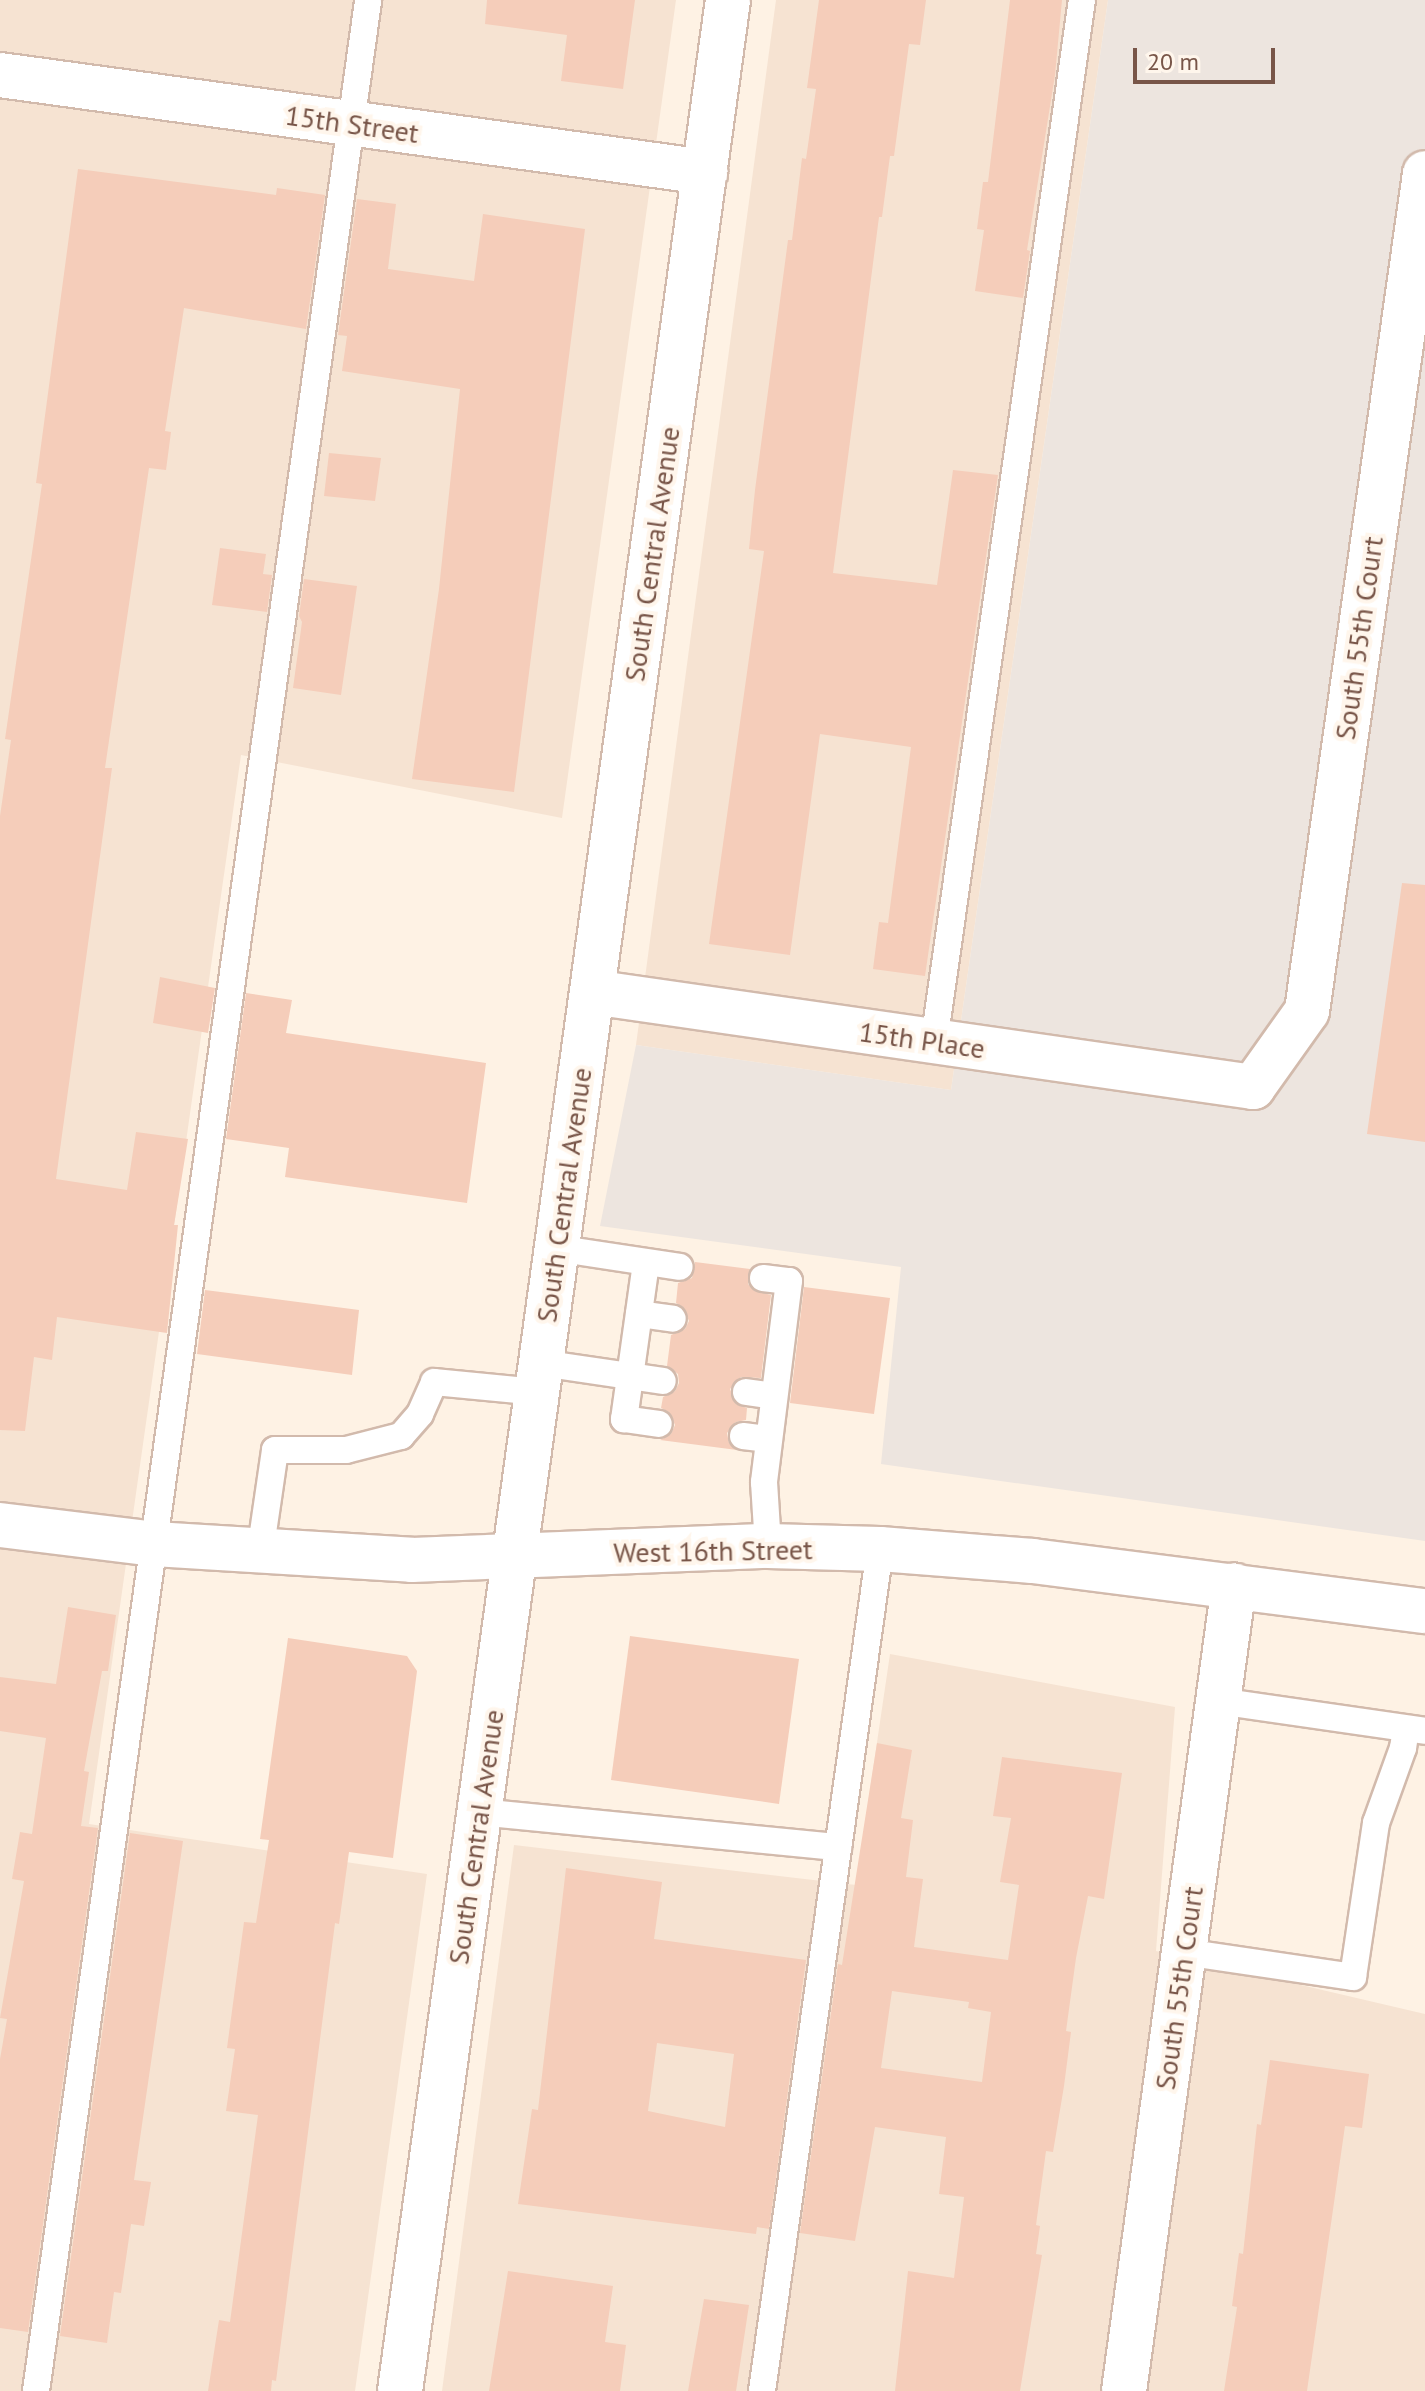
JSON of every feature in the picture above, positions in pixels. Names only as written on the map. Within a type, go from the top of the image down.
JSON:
[{"type":"street","name":"South Central Avenue","points":[[400,2391],[728,0]]},
{"type":"street","name":"15th Street","points":[[0,75],[705,172]]},
{"type":"street","name":"South 55th Court","points":[[1253,1087],[1307,1011],[1425,173]]},
{"type":"street","name":"15th Place","points":[[592,992],[1253,1087]]},
{"type":"street","name":"West 16th Street","points":[[0,1525],[154,1544],[260,1553],[412,1560],[768,1546],[880,1549],[1033,1561],[1425,1611]]},
{"type":"street","name":"South 55th Court","points":[[1124,2391],[1234,1585]]},
{"type":"lane","points":[[36,2391],[368,0]]},
{"type":"lane","points":[[934,1042],[1082,0]]},
{"type":"lane","points":[[555,1248],[680,1267]]},
{"type":"lane","points":[[646,1263],[624,1419],[659,1424]]},
{"type":"lane","points":[[763,1278],[789,1281],[770,1332],[774,1396],[756,1438],[764,1482],[768,1546]]},
{"type":"lane","points":[[639,1314],[673,1319]]},
{"type":"lane","points":[[260,1553],[275,1450],[346,1450],[401,1436],[420,1414],[434,1382],[539,1377],[630,1377],[663,1381]]},
{"type":"lane","points":[[746,1392],[774,1396]]},
{"type":"lane","points":[[762,2391],[880,1549]]},
{"type":"lane","points":[[1184,1952],[1353,1977],[1376,1823],[1403,1748],[1416,1730],[1218,1701]]},
{"type":"lane","points":[[479,1812],[838,1847]]},
{"type":"shaded area","points":[[0,0],[676,0],[562,818],[241,755],[89,1824],[427,1874],[355,2391],[0,2391]]},
{"type":"shaded area","points":[[776,0],[1108,0],[951,1090],[636,1045]]},
{"type":"shaded area","points":[[1108,0],[1425,0],[1425,1541],[881,1464],[901,1267],[600,1226],[636,1045],[951,1090]]},
{"type":"shaded area","points":[[890,1654],[1175,1707],[1156,1951],[1425,2014],[1425,2391],[442,2391],[514,1845],[856,1885]]},
{"type":"building","points":[[487,0],[635,0],[623,89],[561,81],[567,35],[485,24]]},
{"type":"building","points":[[819,0],[926,0],[920,45],[909,44],[894,156],[890,156],[882,217],[879,217],[833,573],[937,585],[953,470],[998,475],[925,976],[873,969],[879,922],[888,923],[911,747],[820,734],[790,955],[709,944],[764,551],[749,549],[788,240],[792,240],[802,158],[806,159],[816,89],[807,88]]},
{"type":"building","points":[[1010,0],[1062,0],[1055,75],[1027,250],[1030,251],[1023,298],[975,291],[984,230],[977,229],[983,182],[988,182]]},
{"type":"building","points":[[78,169],[276,195],[277,188],[325,195],[306,329],[184,308],[165,431],[171,432],[166,470],[149,468],[105,768],[112,768],[56,1179],[127,1190],[136,1132],[188,1139],[174,1225],[178,1225],[167,1333],[57,1317],[52,1360],[34,1357],[25,1431],[0,1430],[0,816],[11,740],[5,739],[42,484],[36,483]]},
{"type":"building","points":[[357,199],[396,204],[388,269],[474,281],[483,214],[585,229],[514,792],[412,779],[439,589],[460,389],[342,371],[347,336],[338,335]]},
{"type":"building","points":[[329,453],[381,458],[375,501],[324,496]]},
{"type":"building","points":[[220,548],[266,554],[263,574],[272,575],[267,612],[212,605]]},
{"type":"building","points":[[304,579],[357,586],[341,695],[293,688]]},
{"type":"building","points":[[1402,883],[1425,885],[1425,1142],[1367,1134]]},
{"type":"building","points":[[160,977],[215,988],[208,1033],[153,1023]]},
{"type":"building","points":[[246,993],[292,1000],[286,1033],[486,1063],[467,1203],[285,1177],[289,1148],[226,1139]]},
{"type":"building","points":[[695,1262],[750,1269],[748,1284],[753,1290],[771,1295],[761,1378],[741,1377],[730,1389],[736,1404],[747,1408],[746,1420],[736,1422],[727,1433],[729,1443],[737,1450],[660,1440],[671,1434],[675,1425],[669,1412],[661,1408],[663,1397],[675,1391],[679,1383],[678,1374],[667,1366],[671,1335],[685,1329],[689,1321],[683,1307],[676,1303],[678,1283],[692,1278]]},
{"type":"building","points":[[804,1287],[890,1298],[874,1414],[790,1403]]},
{"type":"building","points":[[205,1290],[359,1310],[352,1375],[197,1354]]},
{"type":"building","points":[[68,1607],[116,1615],[108,1671],[102,1671],[84,1771],[89,1772],[81,1826],[98,1828],[28,2332],[0,2328],[0,2059],[7,2019],[0,2018],[24,1881],[12,1879],[20,1832],[32,1834],[46,1738],[0,1731],[0,1677],[56,1684]]},
{"type":"building","points":[[630,1636],[799,1659],[779,1804],[611,1780]]},
{"type":"building","points":[[288,1638],[407,1656],[417,1671],[393,1858],[349,1852],[339,1924],[335,1923],[276,2381],[272,2380],[271,2391],[208,2391],[219,2320],[230,2322],[258,2115],[226,2111],[235,2049],[227,2048],[244,1922],[256,1923],[269,1840],[260,1839]]},
{"type":"building","points":[[877,1743],[912,1750],[901,1818],[913,1820],[906,1877],[923,1879],[914,1947],[1008,1960],[1019,1885],[1000,1882],[1011,1818],[993,1816],[1002,1757],[1122,1773],[1104,1899],[1088,1896],[1076,1958],[1066,2031],[1071,2032],[1064,2086],[1053,2152],[1046,2151],[1036,2225],[1040,2226],[1036,2254],[1042,2255],[1020,2391],[895,2391],[908,2271],[954,2278],[964,2197],[939,2194],[946,2137],[875,2127],[855,2241],[800,2233],[838,1964],[842,1965]],"holes":[[[892,1991],[969,2002],[968,2008],[991,2012],[982,2082],[881,2068]]]},
{"type":"building","points":[[130,1833],[183,1841],[134,2180],[151,2182],[144,2226],[131,2224],[121,2293],[114,2292],[107,2343],[60,2336]]},
{"type":"building","points":[[566,1868],[662,1882],[654,1939],[806,1960],[769,2229],[757,2227],[756,2234],[518,2204],[532,2109],[538,2110]],"holes":[[[657,2043],[734,2054],[725,2127],[648,2111]]]},
{"type":"building","points":[[1270,2060],[1369,2074],[1362,2128],[1345,2126],[1307,2391],[1224,2391],[1237,2307],[1232,2306],[1239,2253],[1243,2254],[1257,2124],[1261,2125]]},
{"type":"building","points":[[508,2271],[613,2286],[605,2342],[626,2345],[620,2391],[489,2391]]},
{"type":"building","points":[[704,2299],[749,2305],[736,2391],[688,2391]]}]
